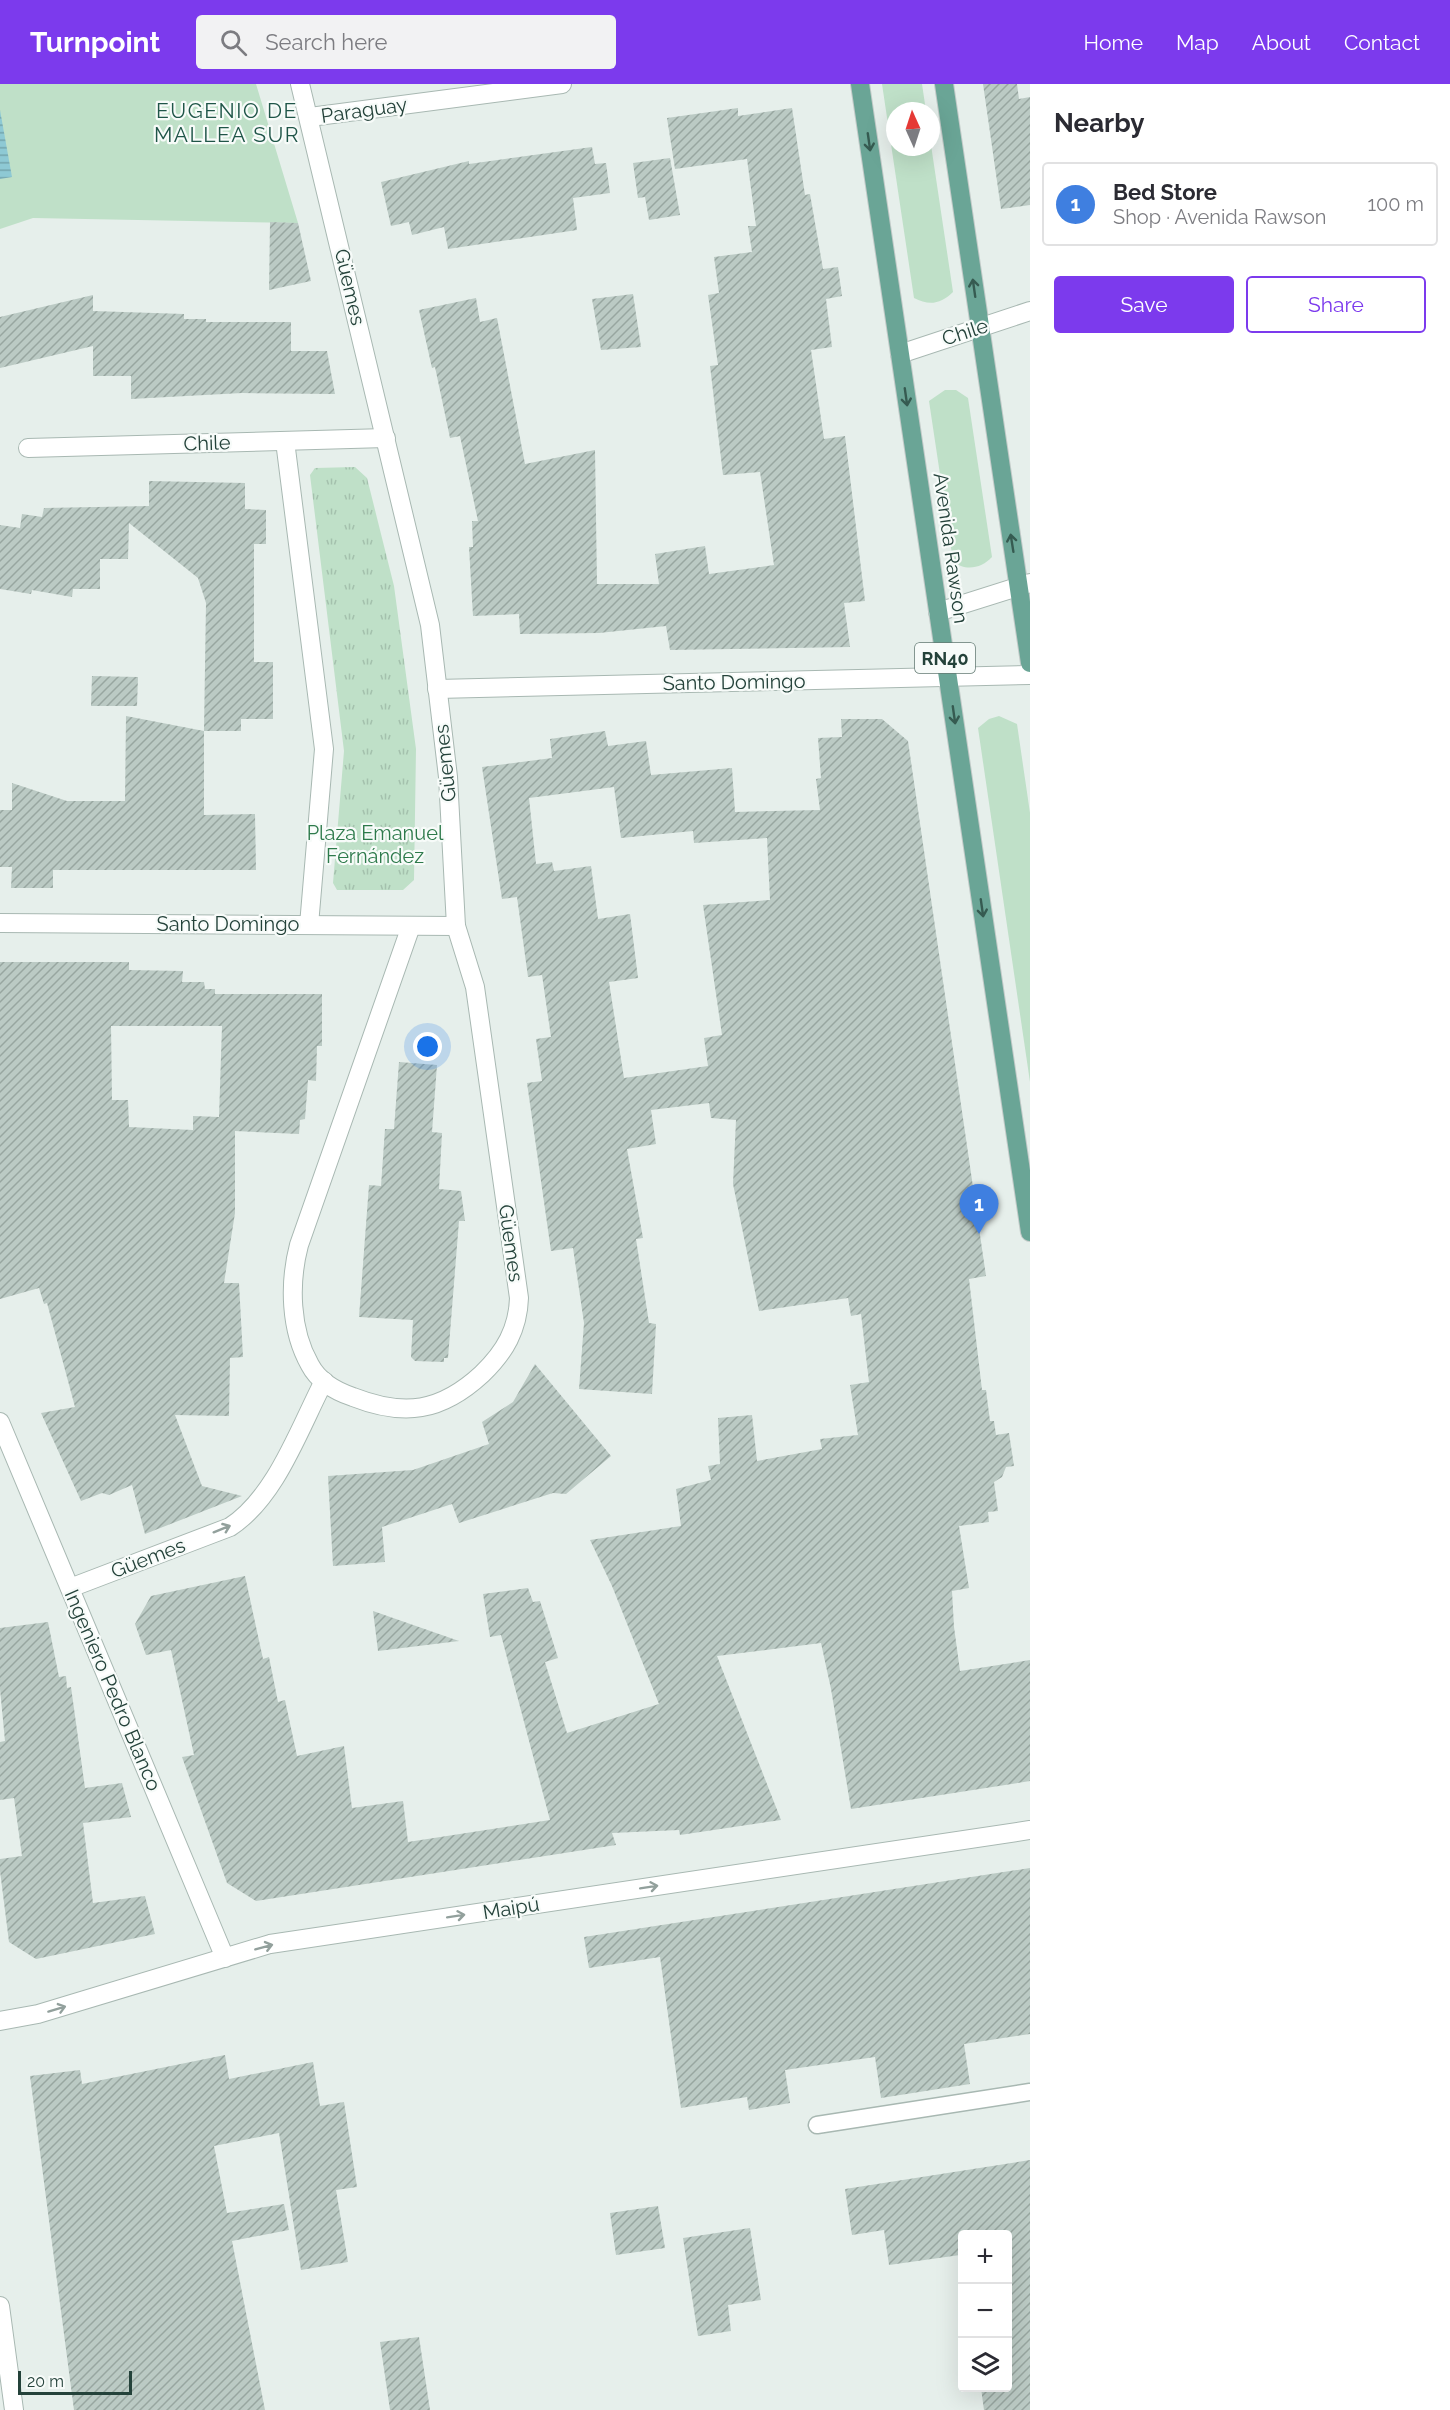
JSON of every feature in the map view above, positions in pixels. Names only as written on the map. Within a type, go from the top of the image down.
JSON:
[{"type":"main road","name":"Avenida Rawson","points":[[860,84],[1030,1232]]},
{"type":"main road","points":[[944,84],[980,327],[1024,585],[1030,663]]},
{"type":"street","name":"Güemes","points":[[300,84],[310,117],[430,625],[448,777],[456,926],[475,987],[519,1298],[510,1338],[501,1354],[475,1381],[442,1402],[405,1410],[368,1403],[340,1392],[324,1381],[310,1365],[299,1339],[293,1303],[295,1259],[411,926]]},
{"type":"street","name":"Paraguay","points":[[310,117],[562,84]]},
{"type":"street","name":"Chile","points":[[900,354],[1030,311]]},
{"type":"street","name":"Chile","points":[[28,448],[386,438]]},
{"type":"street","points":[[285,441],[324,749],[309,925]]},
{"type":"street","points":[[938,612],[1024,585]]},
{"type":"street","name":"Santo Domingo","points":[[437,689],[1030,675]]},
{"type":"street","name":"Santo Domingo","points":[[0,923],[456,926]]},
{"type":"street","name":"Güemes","points":[[70,1588],[230,1527],[244,1518],[271,1484],[324,1381]]},
{"type":"street","name":"Ingeniero Pedro Blanco","points":[[0,1422],[225,1958]]},
{"type":"street","name":"Maipú","points":[[0,2022],[38,2014],[270,1944],[1030,1830]]},
{"type":"street","points":[[0,2306],[14,2410]]},
{"type":"lane","points":[[817,2125],[1030,2092]]},
{"type":"green space","points":[[0,84],[256,84],[298,223],[33,218],[0,229]]},
{"type":"green space","points":[[882,84],[922,84],[925,102],[886,102],[886,111]]},
{"type":"green space","points":[[893,156],[933,156],[953,292],[944,299],[930,303],[914,298]]},
{"type":"green space","points":[[945,390],[956,390],[968,398],[992,557],[983,564],[973,567],[963,567],[953,561],[929,401]]},
{"type":"green space","name":"Plaza Emanuel Fernández","points":[[355,467],[367,478],[394,586],[416,749],[414,880],[403,890],[337,890],[333,883],[344,751],[310,475],[315,468]]},
{"type":"green space","points":[[999,716],[1017,724],[1030,813],[1030,1082],[978,728],[989,719]]},
{"type":"water","points":[[0,110],[12,177],[0,179]]},
{"type":"building","points":[[983,84],[1017,84],[1019,99],[1030,97],[1030,205],[1001,209]]},
{"type":"building","points":[[738,108],[738,116],[792,108],[805,195],[810,194],[823,269],[838,267],[842,296],[826,299],[832,347],[811,350],[824,439],[845,436],[865,601],[844,603],[850,647],[670,650],[666,626],[599,633],[520,634],[519,614],[473,616],[469,547],[473,547],[472,521],[478,521],[460,436],[450,438],[435,367],[432,368],[419,310],[476,298],[480,322],[497,318],[525,464],[595,450],[597,584],[659,584],[655,554],[705,546],[709,574],[774,565],[760,472],[723,475],[710,366],[718,365],[708,295],[719,293],[714,257],[752,252],[748,226],[756,226],[747,159],[675,169],[667,118]]},
{"type":"building","points":[[592,147],[595,164],[606,163],[610,193],[573,198],[577,230],[448,249],[444,227],[412,235],[409,222],[391,226],[381,182],[469,161],[469,164]]},
{"type":"building","points":[[670,158],[680,215],[649,220],[645,197],[638,198],[633,163]]},
{"type":"building","points":[[270,222],[298,223],[311,281],[269,290]]},
{"type":"building","points":[[633,294],[641,347],[601,350],[592,299]]},
{"type":"building","points":[[93,295],[93,311],[184,314],[184,319],[206,319],[206,322],[291,322],[291,351],[327,351],[335,394],[242,393],[131,399],[131,376],[93,376],[93,346],[0,368],[0,317]]},
{"type":"building","points":[[149,481],[245,483],[245,509],[266,510],[266,544],[254,544],[254,662],[273,662],[273,719],[241,719],[241,731],[204,731],[206,603],[198,578],[129,523],[128,559],[100,559],[100,589],[73,589],[72,597],[32,590],[31,594],[0,589],[0,525],[20,528],[22,514],[42,517],[44,508],[149,506]]},
{"type":"building","points":[[92,676],[138,677],[137,706],[91,706]]},
{"type":"building","points":[[126,716],[204,731],[204,815],[255,814],[256,870],[53,870],[53,888],[11,888],[12,867],[0,867],[0,810],[12,810],[12,783],[67,801],[125,801]]},
{"type":"building","points":[[841,719],[882,719],[908,741],[986,1276],[969,1279],[982,1390],[986,1390],[990,1421],[994,1421],[996,1435],[1009,1433],[1014,1466],[1006,1467],[1002,1477],[994,1482],[998,1511],[988,1512],[989,1522],[959,1526],[969,1588],[952,1591],[954,1627],[960,1671],[1030,1660],[1030,1781],[851,1809],[821,1643],[717,1656],[781,1820],[680,1835],[679,1830],[612,1833],[616,1845],[256,1901],[227,1883],[182,1757],[194,1755],[171,1650],[146,1655],[135,1624],[151,1596],[245,1576],[263,1659],[269,1657],[278,1702],[285,1700],[297,1756],[344,1746],[352,1808],[403,1801],[408,1842],[550,1820],[501,1635],[490,1637],[483,1594],[528,1588],[533,1602],[540,1601],[558,1658],[545,1662],[567,1733],[659,1704],[612,1586],[590,1540],[681,1526],[676,1489],[711,1480],[708,1466],[720,1464],[718,1418],[752,1415],[757,1461],[822,1449],[820,1439],[858,1435],[850,1385],[869,1382],[861,1314],[851,1316],[848,1298],[759,1311],[733,1184],[736,1120],[711,1118],[709,1103],[651,1110],[656,1144],[627,1149],[643,1238],[636,1239],[649,1323],[656,1324],[652,1394],[579,1389],[584,1323],[573,1248],[551,1251],[527,1083],[542,1081],[536,1039],[551,1037],[542,975],[528,977],[517,897],[502,899],[482,767],[552,758],[550,739],[605,731],[608,746],[646,741],[651,775],[732,768],[735,812],[820,810],[816,779],[821,778],[818,738],[842,737]],"holes":[[[614,787],[621,838],[693,831],[694,843],[767,838],[770,900],[703,905],[722,1035],[704,1038],[708,1066],[624,1078],[609,982],[638,978],[630,914],[598,919],[591,866],[554,871],[552,862],[536,864],[529,798]]]},
{"type":"building","points":[[0,962],[129,962],[129,970],[183,971],[182,982],[204,982],[205,989],[215,989],[215,994],[322,994],[322,1046],[317,1046],[316,1081],[308,1080],[305,1119],[300,1120],[299,1134],[235,1131],[235,1213],[224,1283],[239,1283],[243,1357],[230,1358],[229,1416],[175,1415],[202,1486],[242,1496],[145,1534],[132,1485],[109,1495],[102,1493],[81,1501],[41,1413],[75,1407],[47,1303],[44,1304],[39,1288],[0,1299]],"holes":[[[111,1026],[222,1026],[219,1117],[193,1116],[193,1130],[129,1127],[128,1100],[112,1100]]]},
{"type":"building","points":[[399,1062],[437,1065],[432,1132],[442,1133],[439,1189],[461,1191],[465,1221],[459,1221],[448,1358],[444,1358],[444,1362],[415,1361],[411,1357],[413,1320],[359,1317],[369,1185],[381,1186],[385,1129],[394,1129]]},
{"type":"building","points":[[535,1364],[611,1456],[566,1494],[553,1493],[459,1523],[452,1504],[382,1527],[385,1562],[333,1566],[328,1476],[413,1470],[489,1444],[482,1422],[513,1402]]},
{"type":"building","points":[[373,1611],[459,1641],[378,1651]]},
{"type":"building","points":[[48,1622],[59,1677],[66,1676],[67,1688],[71,1687],[85,1788],[122,1783],[131,1817],[83,1823],[93,1903],[145,1896],[155,1934],[36,1959],[9,1942],[0,1871],[0,1859],[22,1856],[14,1798],[0,1800],[0,1742],[5,1741],[0,1689],[0,1628]]},
{"type":"building","points":[[1030,1868],[1030,2034],[964,2044],[970,2084],[881,2098],[875,2057],[785,2070],[790,2103],[749,2110],[747,2097],[681,2108],[660,1957],[589,1968],[584,1937]]},
{"type":"building","points":[[225,2055],[229,2079],[313,2062],[320,2106],[344,2102],[357,2187],[336,2190],[348,2262],[301,2270],[279,2133],[214,2146],[227,2213],[284,2204],[289,2230],[232,2241],[265,2410],[74,2410],[30,2076],[80,2070],[82,2084]]},
{"type":"building","points":[[1030,2160],[1030,2410],[984,2410],[982,2392],[1012,2392],[1012,2230],[958,2230],[958,2255],[889,2265],[884,2230],[852,2235],[845,2189]]},
{"type":"building","points":[[658,2206],[665,2248],[616,2255],[610,2213]]},
{"type":"building","points":[[750,2228],[761,2300],[728,2305],[731,2331],[698,2336],[683,2238]]},
{"type":"building","points":[[419,2337],[430,2410],[390,2410],[380,2342]]},
{"type":"place","name":"Bed Store","points":[[979,1234]]},
{"type":"district","name":"EUGENIO DE MALLEA SUR","points":[[227,122]]}]
